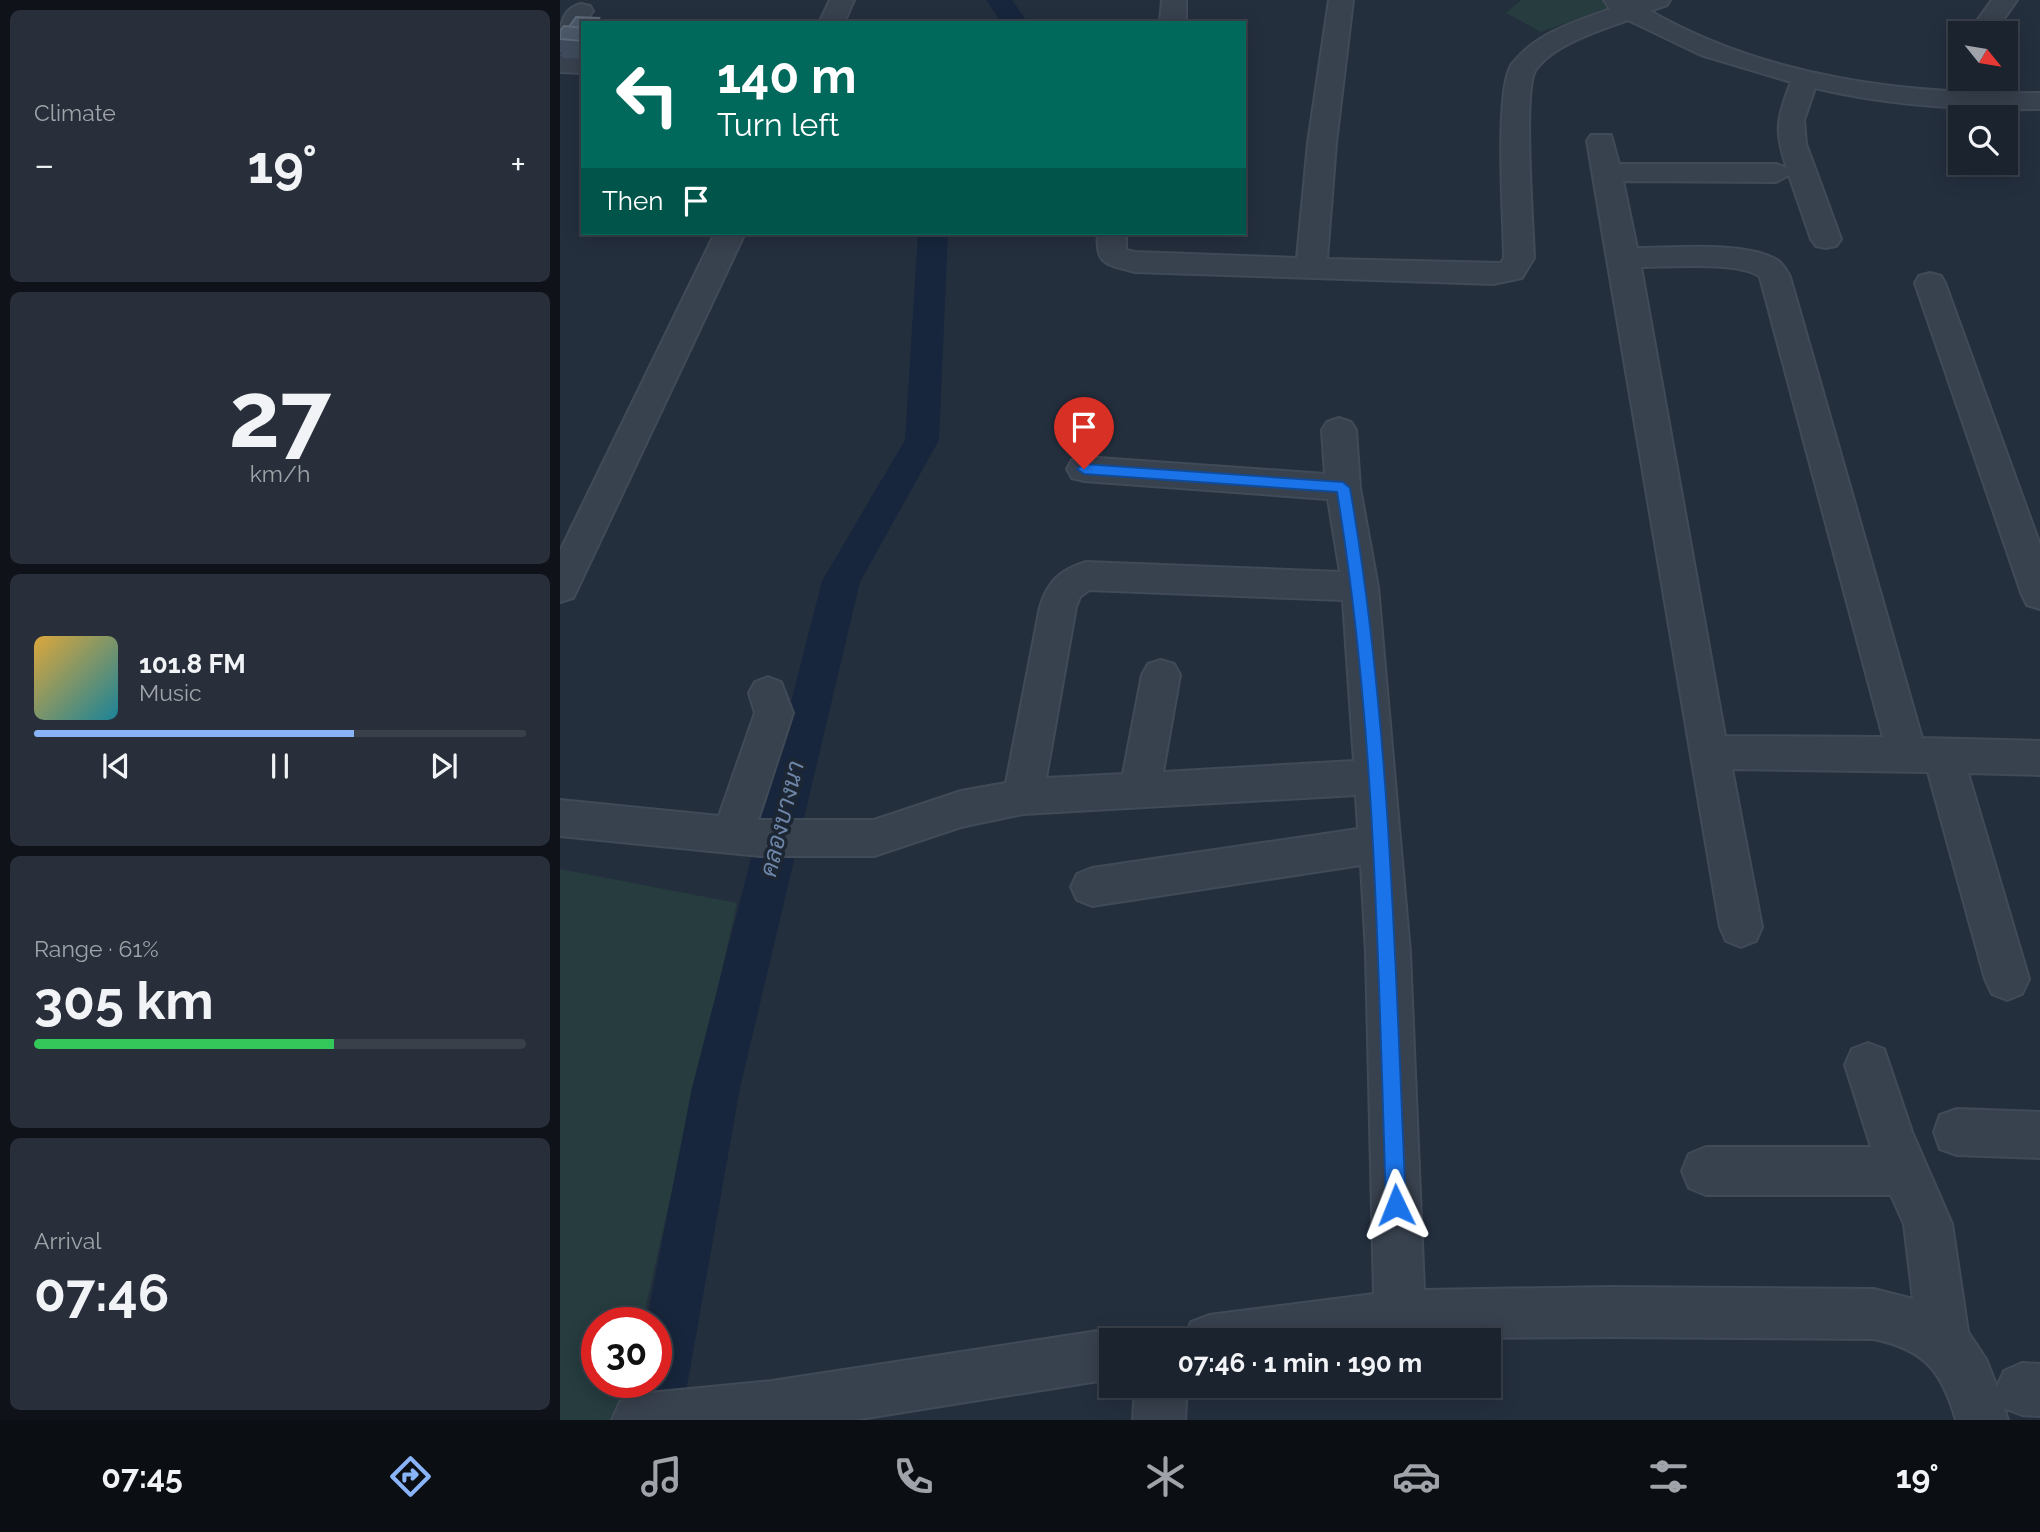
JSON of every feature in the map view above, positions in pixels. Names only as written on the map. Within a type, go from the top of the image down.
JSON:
[{"type":"street","points":[[832,21],[842,0]]},
{"type":"street","points":[[1173,21],[1174,0]]},
{"type":"street","points":[[1311,267],[1322,142],[1341,0]]},
{"type":"street","points":[[1112,235],[1111,252],[1125,261],[1493,274],[1511,271],[1519,258],[1516,97],[1523,68],[1560,36],[1621,6],[1658,0]]},
{"type":"street","points":[[1990,21],[2005,0]]},
{"type":"street","points":[[1621,6],[1715,52],[1805,79],[1913,95],[2039,104]]},
{"type":"street","points":[[560,40],[581,11]]},
{"type":"street","points":[[560,64],[581,65]]},
{"type":"street","points":[[1805,79],[1790,120],[1792,144],[1825,239]]},
{"type":"street","points":[[1741,927],[1604,156],[1776,173]]},
{"type":"street","points":[[560,588],[729,235]]},
{"type":"street","points":[[1624,258],[1748,262],[1769,268],[1779,285],[1925,755],[2007,979]]},
{"type":"street","points":[[1930,283],[2040,595]]},
{"type":"street","points":[[1339,430],[1343,488],[1360,587],[1388,953],[1400,1316]]},
{"type":"street","points":[[1084,469],[1343,488]]},
{"type":"street","points":[[1023,797],[1058,607],[1062,592],[1070,581],[1086,576],[1360,587]]},
{"type":"street","points":[[1140,790],[1161,675]]},
{"type":"street","points":[[746,837],[774,713],[768,693]]},
{"type":"street","points":[[1709,754],[2040,758]]},
{"type":"street","points":[[560,818],[746,837],[874,838],[961,809],[1023,797],[1374,776]]},
{"type":"street","points":[[1092,887],[1380,844]]},
{"type":"street","points":[[1868,1065],[1928,1224],[1944,1341]]},
{"type":"street","points":[[1957,1132],[2040,1135]]},
{"type":"street","points":[[1706,1171],[1906,1171]]},
{"type":"street","points":[[1304,1328],[1400,1316],[1611,1312],[1874,1314],[1900,1318],[1925,1327],[1944,1341],[1964,1368],[1982,1420]]},
{"type":"street","points":[[638,1420],[772,1407],[1099,1356]]},
{"type":"street","points":[[1159,1420],[1160,1398]]},
{"type":"green space","points":[[1521,0],[1631,0],[1541,32],[1506,13]]},
{"type":"green space","points":[[560,869],[737,903],[646,1307],[581,1307],[581,1398],[624,1398],[619,1420],[560,1420]]},
{"type":"building","points":[[576,17],[599,18],[597,21],[581,21],[581,28],[569,27]]},
{"type":"building","points":[[564,26],[581,28],[581,41],[560,39],[560,31]]},
{"type":"waterway","name":"คลองบางนา","points":[[999,0],[1014,21]]},
{"type":"waterway","name":"คลองบางนา","points":[[654,1420],[716,1088],[841,581],[922,440],[933,235]]},
{"type":"route","points":[[1084,469],[1343,488],[1360,587],[1384,898],[1396,1205]]}]
